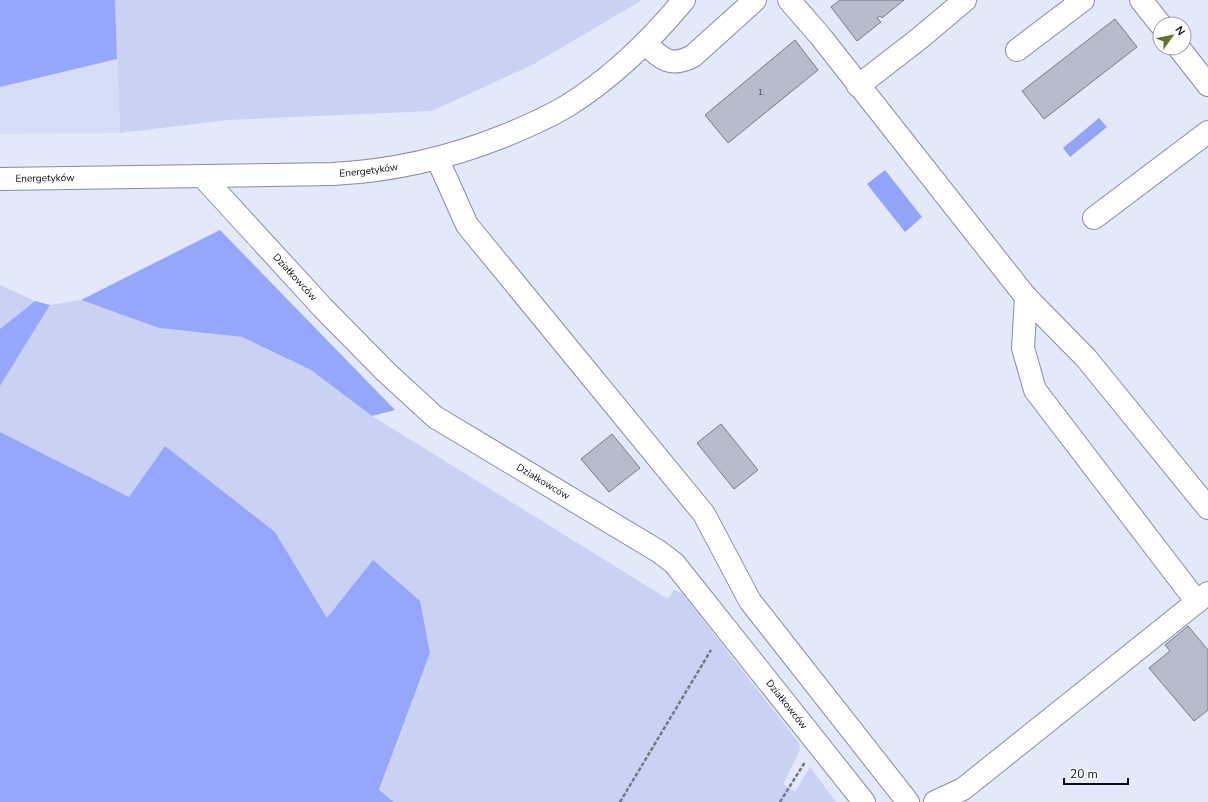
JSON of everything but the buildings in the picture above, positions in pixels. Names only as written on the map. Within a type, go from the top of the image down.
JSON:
[{"type":"street","name":"Energetyków","points":[[0,179],[360,173],[415,164],[483,144],[544,119],[568,106],[606,79],[645,43],[684,0]]},
{"type":"street","points":[[645,43],[663,59],[675,62],[683,61],[693,56],[755,0]]},
{"type":"street","points":[[789,0],[821,38],[1026,297],[1086,358],[1208,508]]},
{"type":"street","points":[[858,86],[920,38],[965,0]]},
{"type":"street","points":[[1017,50],[1083,0]]},
{"type":"street","points":[[1141,0],[1154,16]]},
{"type":"street","points":[[1185,56],[1208,85]]},
{"type":"street","points":[[1094,218],[1208,132]]},
{"type":"street","points":[[437,158],[467,225],[704,514],[750,600],[908,802]]},
{"type":"street","name":"Działkowców","points":[[203,176],[323,308],[386,372],[435,417],[651,547],[674,563],[864,802]]},
{"type":"street","points":[[935,802],[963,789],[1202,598],[1035,390],[1023,348],[1026,297]]},
{"type":"path","points":[[620,802],[711,650]]},
{"type":"path","points":[[780,802],[817,743]]},
{"type":"shaded area","points":[[0,0],[115,0],[120,133],[0,134]]},
{"type":"shaded area","points":[[0,0],[115,0],[117,59],[0,87]]},
{"type":"shaded area","points":[[115,0],[642,0],[534,64],[432,111],[228,120],[120,133]]},
{"type":"shaded area","points":[[1099,118],[1107,127],[1070,157],[1063,148]]},
{"type":"shaded area","points":[[885,170],[922,217],[905,232],[867,184]]},
{"type":"shaded area","points":[[220,230],[395,410],[372,416],[311,370],[242,337],[159,328],[81,300]]},
{"type":"shaded area","points":[[0,285],[35,301],[0,329]]},
{"type":"shaded area","points":[[81,300],[159,328],[242,337],[311,370],[372,416],[668,599],[674,590],[682,593],[799,743],[800,750],[783,784],[795,792],[810,767],[836,802],[394,802],[379,791],[430,653],[327,618],[275,532],[165,447],[129,497],[0,432],[0,386],[50,305]]},
{"type":"shaded area","points":[[35,301],[50,305],[0,386],[0,329]]},
{"type":"shaded area","points":[[0,432],[129,497],[165,446],[275,532],[327,618],[373,560],[420,601],[430,653],[379,790],[394,802],[0,802]]}]
